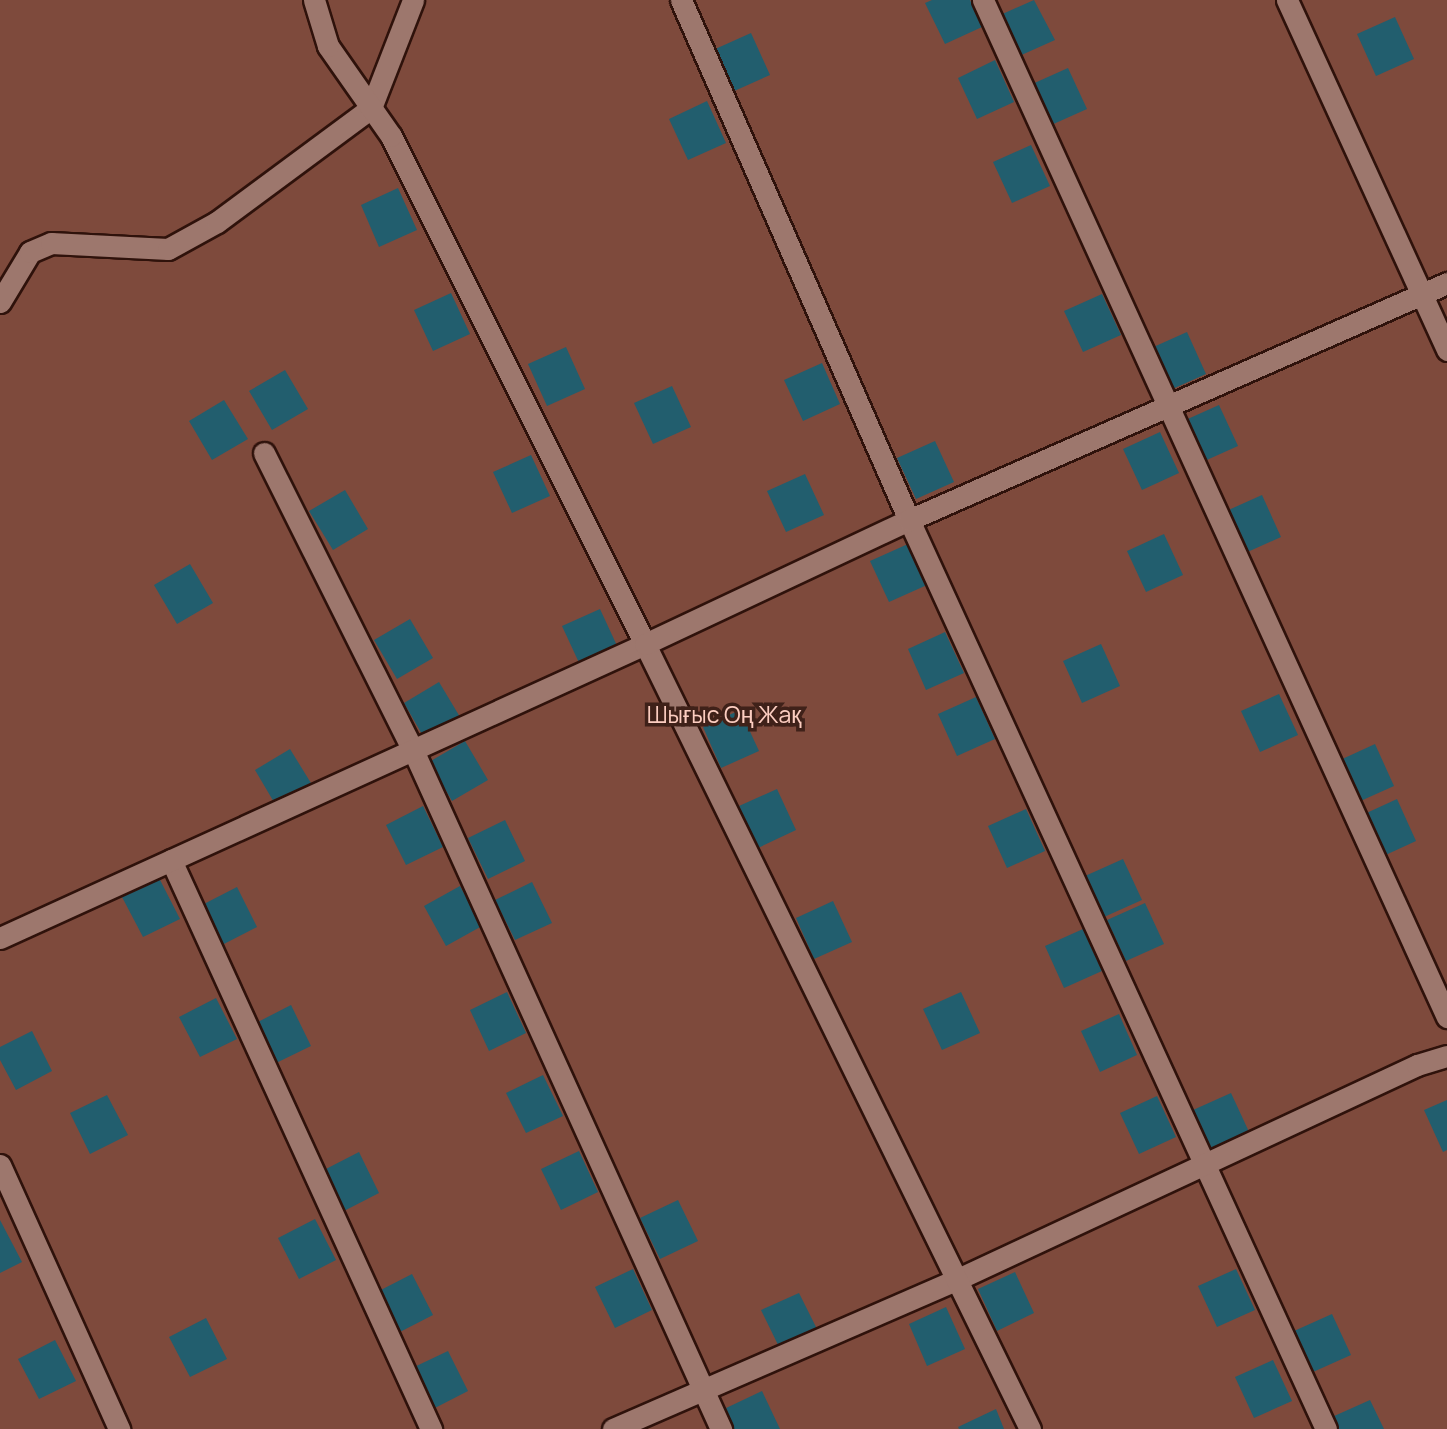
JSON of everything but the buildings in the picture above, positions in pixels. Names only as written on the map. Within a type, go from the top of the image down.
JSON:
[{"type":"street","points":[[314,0],[328,46],[391,136],[645,643],[1030,1429]]},
{"type":"street","points":[[0,302],[30,252],[51,243],[168,248],[217,222],[371,108],[414,0]]},
{"type":"street","points":[[681,0],[909,520],[1326,1429]]},
{"type":"street","points":[[983,0],[1447,1017]]},
{"type":"street","points":[[1287,0],[1447,350]]},
{"type":"street","points":[[0,938],[909,520],[1447,283]]},
{"type":"street","points":[[264,453],[413,750],[721,1429]]},
{"type":"street","points":[[171,860],[431,1429]]},
{"type":"street","points":[[612,1429],[958,1279],[1205,1161],[1417,1065],[1447,1056]]},
{"type":"street","points":[[0,1165],[119,1429]]},
{"type":"green space","name":"Шығыс Оң Жақ","points":[[0,0],[1447,0],[1447,1429],[0,1429]]}]
